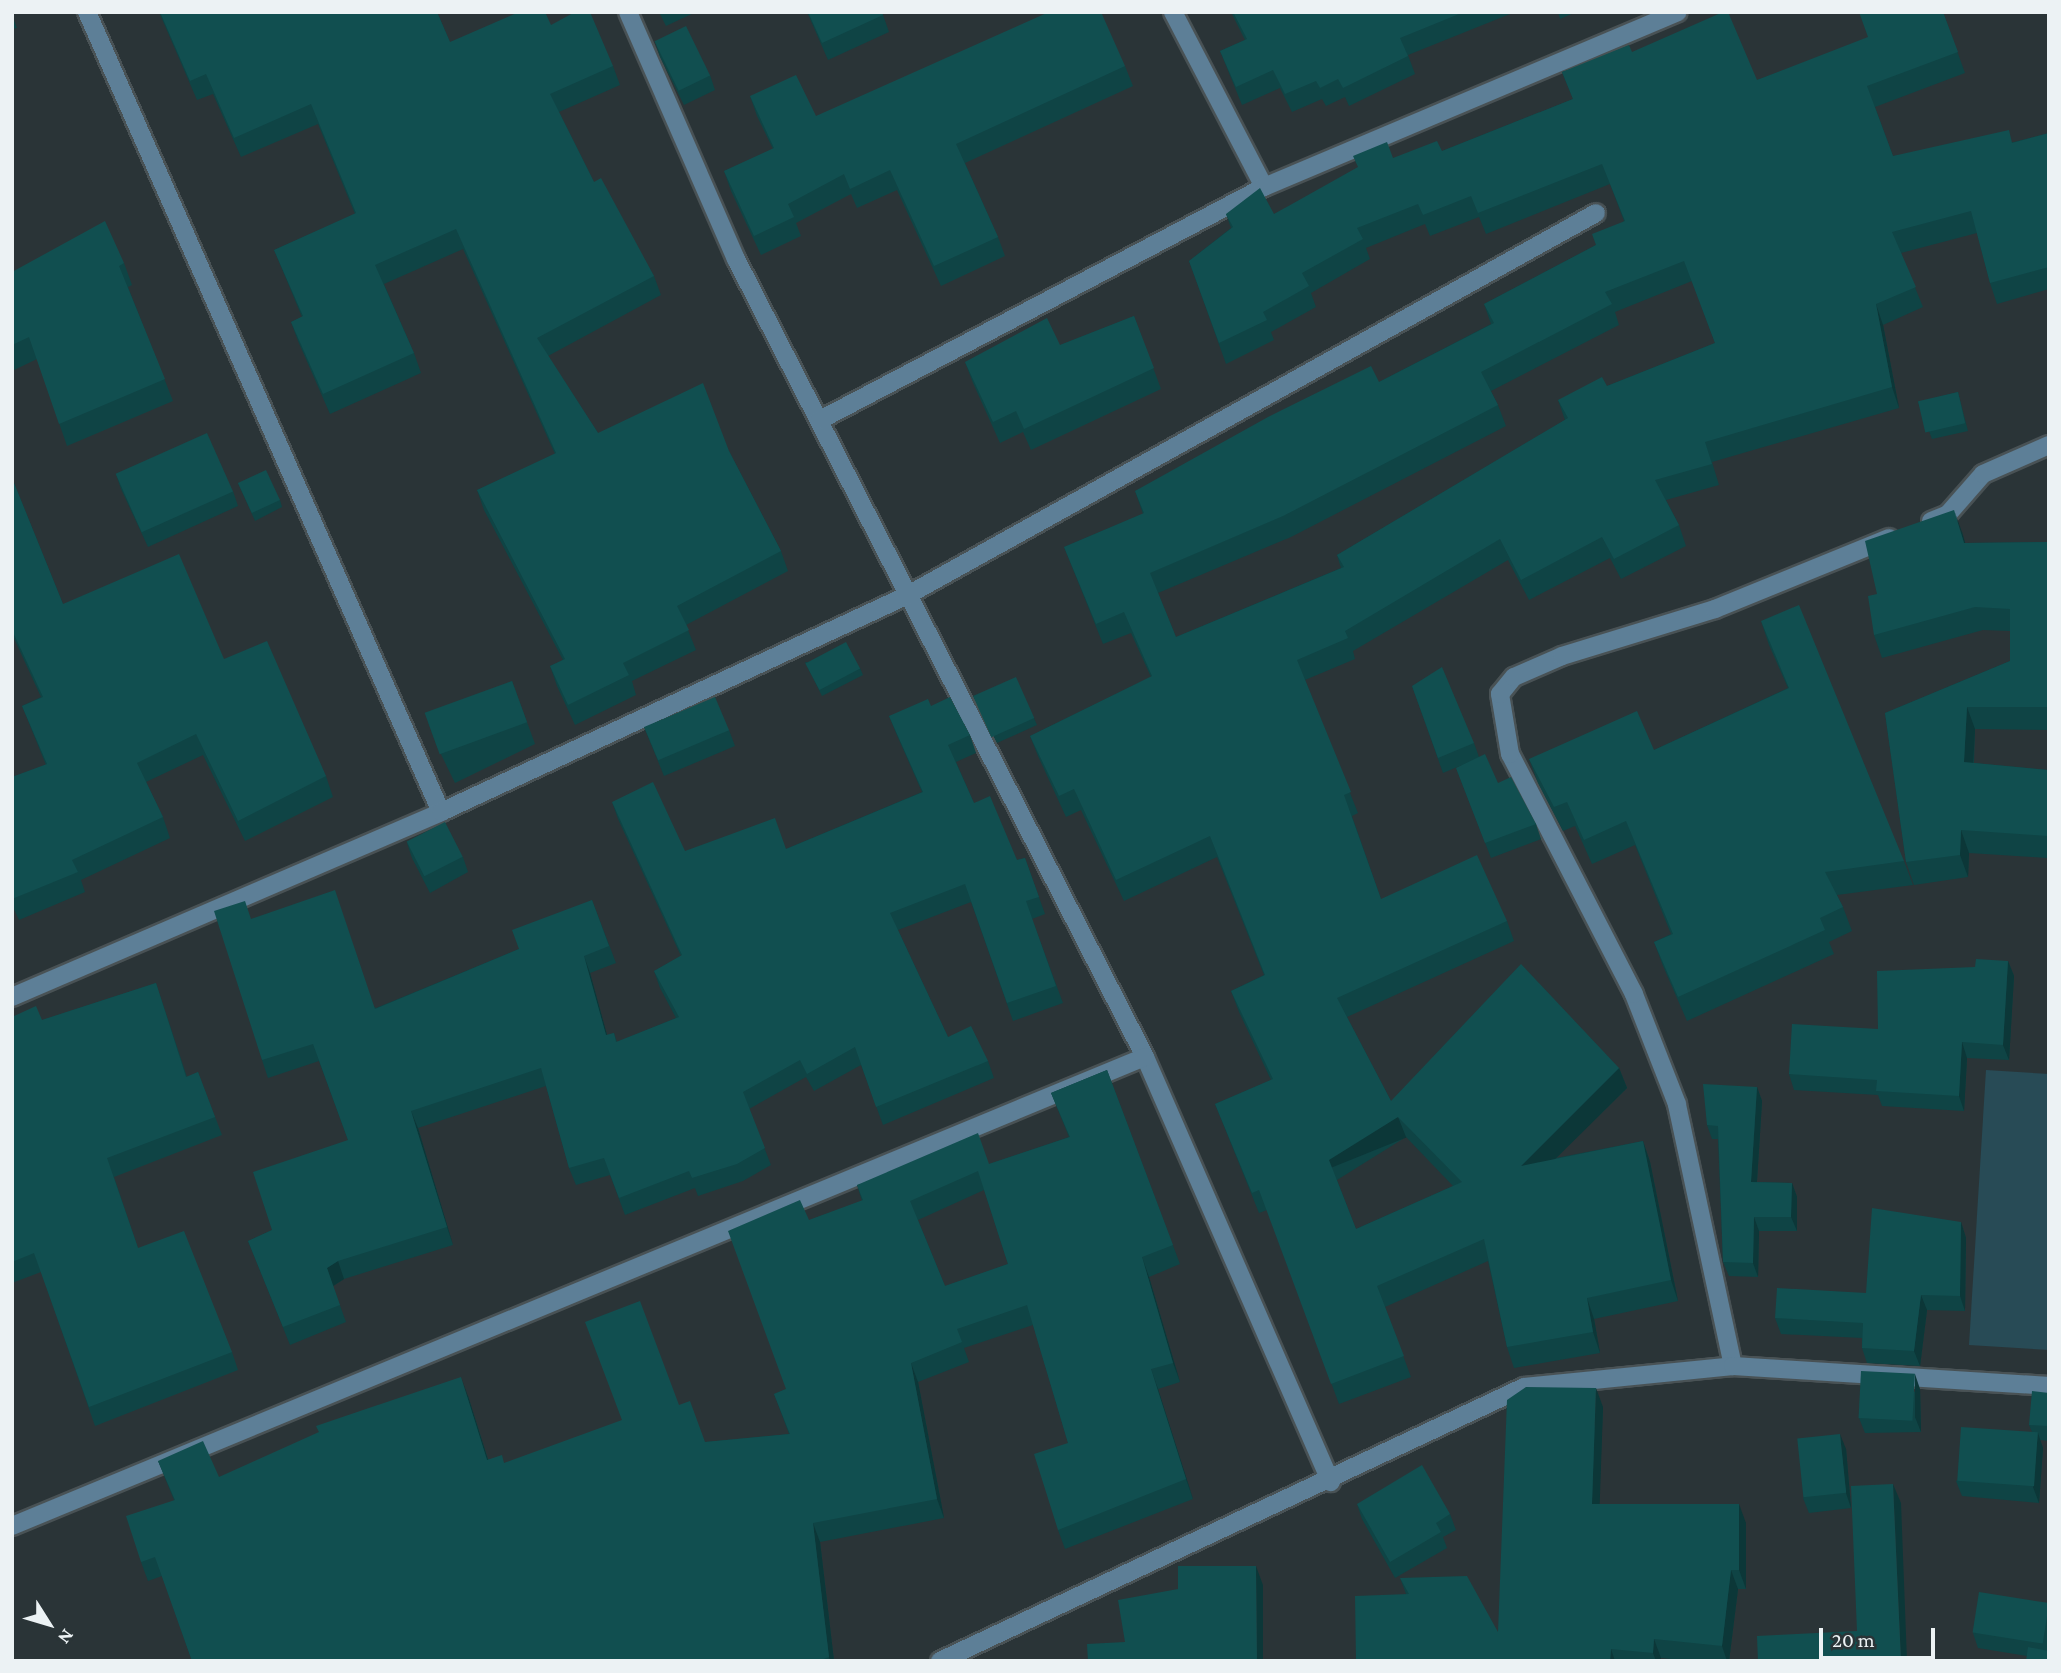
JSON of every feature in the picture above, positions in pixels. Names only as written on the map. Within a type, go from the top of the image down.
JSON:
[{"type":"street","points":[[87,12],[441,812]]},
{"type":"street","points":[[628,12],[736,259],[820,420],[906,596],[1145,1057],[1331,1482]]},
{"type":"street","points":[[1173,12],[1264,187]]},
{"type":"street","points":[[820,420],[1264,187],[1678,12]]},
{"type":"street","points":[[12,997],[441,812],[906,596],[1596,213]]},
{"type":"street","points":[[1733,1366],[1677,1104],[1634,994],[1510,754],[1500,694],[1514,677],[1562,656],[1714,609],[1948,514],[1983,474],[2049,445]]},
{"type":"street","points":[[12,1526],[1145,1057]]},
{"type":"street","points":[[940,1661],[1331,1482],[1524,1387],[1733,1366],[2049,1386]]},
{"type":"shaded area","points":[[1986,1070],[2049,1074],[2049,1350],[1969,1345]]},
{"type":"building","points":[[160,12],[437,12],[450,42],[519,12],[545,12],[551,25],[575,12],[590,12],[613,66],[550,94],[594,182],[601,178],[654,276],[537,338],[598,433],[703,383],[729,451],[781,551],[677,606],[689,630],[623,663],[629,675],[568,705],[550,666],[565,659],[477,490],[556,453],[456,229],[375,265],[414,353],[323,394],[291,322],[303,316],[274,250],[356,213],[311,104],[234,138],[206,74],[190,81]]},
{"type":"building","points":[[808,12],[882,12],[883,15],[822,43]]},
{"type":"building","points":[[1049,12],[1101,12],[1125,66],[956,144],[998,237],[934,266],[890,170],[850,189],[844,174],[788,204],[794,217],[754,236],[724,171],[774,148],[750,96],[796,75],[816,116]]},
{"type":"building","points":[[1233,12],[1464,12],[1400,38],[1408,56],[1343,88],[1338,79],[1320,88],[1316,81],[1285,94],[1273,70],[1236,87],[1220,51],[1247,39]]},
{"type":"building","points":[[1728,12],[1757,80],[1868,37],[1859,12],[1943,12],[1958,52],[1867,86],[1893,156],[2009,130],[2012,143],[2049,133],[2049,267],[1990,283],[1971,211],[1892,232],[1916,287],[1876,304],[1892,387],[1705,442],[1712,464],[1655,480],[1679,525],[1614,559],[1602,537],[1521,580],[1500,539],[1345,631],[1348,638],[1297,660],[1351,792],[1344,795],[1381,899],[1477,855],[1507,921],[1337,998],[1391,1101],[1521,964],[1619,1068],[1521,1166],[1643,1141],[1671,1280],[1587,1298],[1593,1332],[1507,1347],[1484,1239],[1377,1286],[1404,1356],[1331,1384],[1259,1190],[1252,1193],[1215,1104],[1273,1079],[1231,991],[1265,975],[1210,836],[1116,880],[1074,789],[1059,796],[1030,736],[1152,676],[1124,612],[1096,624],[1064,547],[1144,513],[1135,491],[1268,417],[1371,366],[1379,382],[1494,323],[1484,304],[1596,245],[1592,234],[1625,221],[1602,164],[1478,213],[1471,196],[1423,215],[1418,204],[1357,228],[1363,239],[1302,273],[1309,286],[1263,312],[1267,320],[1219,343],[1189,261],[1233,227],[1226,214],[1260,188],[1274,214],[1358,167],[1353,156],[1387,142],[1393,158],[1437,141],[1442,151],[1573,99],[1562,72],[1629,45],[1632,52]],"holes":[[[1684,261],[1715,343],[1607,386],[1602,377],[1558,400],[1568,418],[1337,555],[1344,567],[1176,637],[1150,573],[1283,516],[1498,405],[1481,372],[1612,304],[1605,292]],[[1398,1117],[1462,1182],[1356,1229],[1329,1160]]]},
{"type":"building","points":[[686,26],[710,75],[679,91],[655,41]]},
{"type":"building","points":[[105,221],[124,263],[119,266],[165,379],[59,424],[29,337],[12,345],[12,272]]},
{"type":"building","points":[[1134,316],[1154,368],[1024,429],[1016,411],[993,422],[965,362],[1047,318],[1060,345]]},
{"type":"building","points":[[1958,392],[1965,423],[1925,432],[1918,401]]},
{"type":"building","points":[[207,433],[233,491],[142,532],[116,474]]},
{"type":"building","points":[[266,470],[280,500],[252,513],[238,483]]},
{"type":"building","points":[[12,478],[63,604],[179,554],[224,659],[267,641],[326,776],[238,821],[196,734],[137,763],[163,817],[72,860],[78,872],[12,899],[12,777],[47,764],[22,706],[43,697],[12,630]]},
{"type":"building","points":[[1954,510],[1964,543],[2049,542],[2049,707],[1967,707],[1964,762],[2049,770],[2049,836],[1961,830],[1960,855],[1906,862],[1885,713],[2010,661],[2010,609],[1975,607],[1874,635],[1868,596],[1877,594],[1865,541]]},
{"type":"building","points":[[1799,605],[1904,861],[1825,872],[1843,907],[1820,918],[1825,930],[1678,997],[1654,942],[1673,934],[1626,821],[1584,840],[1567,802],[1554,807],[1529,759],[1637,711],[1654,750],[1789,688],[1761,621]]},
{"type":"building","points":[[846,642],[860,668],[819,690],[805,664]]},
{"type":"building","points":[[1442,667],[1474,743],[1438,758],[1412,686]]},
{"type":"building","points":[[1016,677],[1034,718],[991,737],[973,696]]},
{"type":"building","points":[[512,681],[527,722],[440,754],[425,713]]},
{"type":"building","points":[[715,697],[729,730],[658,760],[644,727]]},
{"type":"building","points":[[950,697],[970,735],[948,745],[974,803],[990,796],[1017,860],[1025,858],[1039,897],[1026,901],[1056,986],[1007,1003],[965,884],[890,913],[948,1037],[971,1026],[988,1061],[876,1107],[855,1047],[807,1074],[800,1060],[743,1092],[765,1148],[737,1164],[692,1178],[689,1171],[619,1198],[604,1158],[569,1168],[541,1068],[411,1111],[447,1227],[338,1261],[327,1268],[340,1305],[283,1327],[248,1241],[272,1230],[253,1172],[348,1140],[313,1044],[262,1060],[214,911],[245,901],[251,919],[335,890],[375,1009],[519,949],[512,930],[592,900],[609,946],[584,956],[606,1035],[614,1033],[616,1042],[679,1017],[654,971],[682,955],[612,802],[653,782],[685,851],[775,818],[786,849],[923,792],[889,716],[928,699],[931,706]]},
{"type":"building","points":[[1485,754],[1498,783],[1511,777],[1536,824],[1485,843],[1456,768]]},
{"type":"building","points":[[445,822],[463,857],[424,876],[407,842]]},
{"type":"building","points":[[1976,959],[2008,961],[2003,1045],[1962,1042],[1959,1096],[1876,1091],[1877,1080],[1789,1074],[1792,1024],[1878,1029],[1877,971],[1975,967]]},
{"type":"building","points":[[156,983],[186,1077],[198,1072],[215,1117],[107,1158],[138,1248],[184,1231],[232,1352],[89,1407],[34,1253],[12,1262],[12,1017],[36,1006],[42,1020]]},
{"type":"building","points":[[1107,1070],[1173,1245],[1142,1257],[1173,1363],[1151,1369],[1186,1479],[1058,1530],[1034,1454],[1068,1443],[1027,1305],[957,1329],[962,1342],[911,1363],[937,1499],[813,1523],[829,1657],[817,1661],[192,1661],[155,1557],[141,1562],[126,1516],[175,1500],[158,1461],[203,1441],[219,1477],[319,1432],[316,1426],[461,1377],[487,1460],[502,1455],[504,1463],[622,1420],[585,1322],[640,1301],[679,1405],[690,1401],[705,1442],[790,1434],[774,1394],[786,1389],[728,1231],[800,1200],[809,1220],[863,1200],[857,1185],[978,1133],[989,1164],[1070,1137],[1051,1093]],"holes":[[[978,1171],[1008,1264],[945,1286],[910,1201]]]},
{"type":"building","points":[[1703,1084],[1757,1087],[1751,1182],[1792,1183],[1791,1217],[1754,1217],[1753,1263],[1723,1262],[1718,1126],[1707,1125]]},
{"type":"building","points":[[1872,1208],[1961,1222],[1960,1296],[1921,1295],[1914,1351],[1862,1348],[1863,1323],[1775,1318],[1777,1288],[1866,1293]]},
{"type":"building","points":[[1861,1371],[1915,1374],[1912,1421],[1859,1418]]},
{"type":"building","points":[[1526,1387],[1596,1388],[1592,1504],[1739,1504],[1739,1570],[1731,1570],[1722,1646],[1654,1639],[1653,1653],[1611,1649],[1610,1661],[1356,1661],[1355,1596],[1409,1594],[1400,1578],[1467,1576],[1498,1632],[1507,1400]]},
{"type":"building","points":[[2032,1391],[2049,1393],[2049,1426],[2029,1425]]},
{"type":"building","points":[[1961,1427],[2038,1432],[2034,1486],[1957,1481]]},
{"type":"building","points":[[1840,1434],[1846,1493],[1803,1497],[1797,1438]]},
{"type":"building","points":[[1422,1465],[1450,1514],[1436,1523],[1441,1532],[1390,1562],[1357,1504]]},
{"type":"building","points":[[1893,1484],[1901,1661],[1758,1661],[1757,1636],[1857,1631],[1851,1486]]},
{"type":"building","points":[[1178,1566],[1256,1566],[1257,1661],[1088,1661],[1087,1644],[1125,1642],[1118,1600],[1178,1589]]},
{"type":"building","points":[[1979,1592],[2049,1603],[2043,1644],[1973,1632]]},
{"type":"building","points":[[2028,1647],[2049,1651],[2049,1661],[2026,1661]]}]
